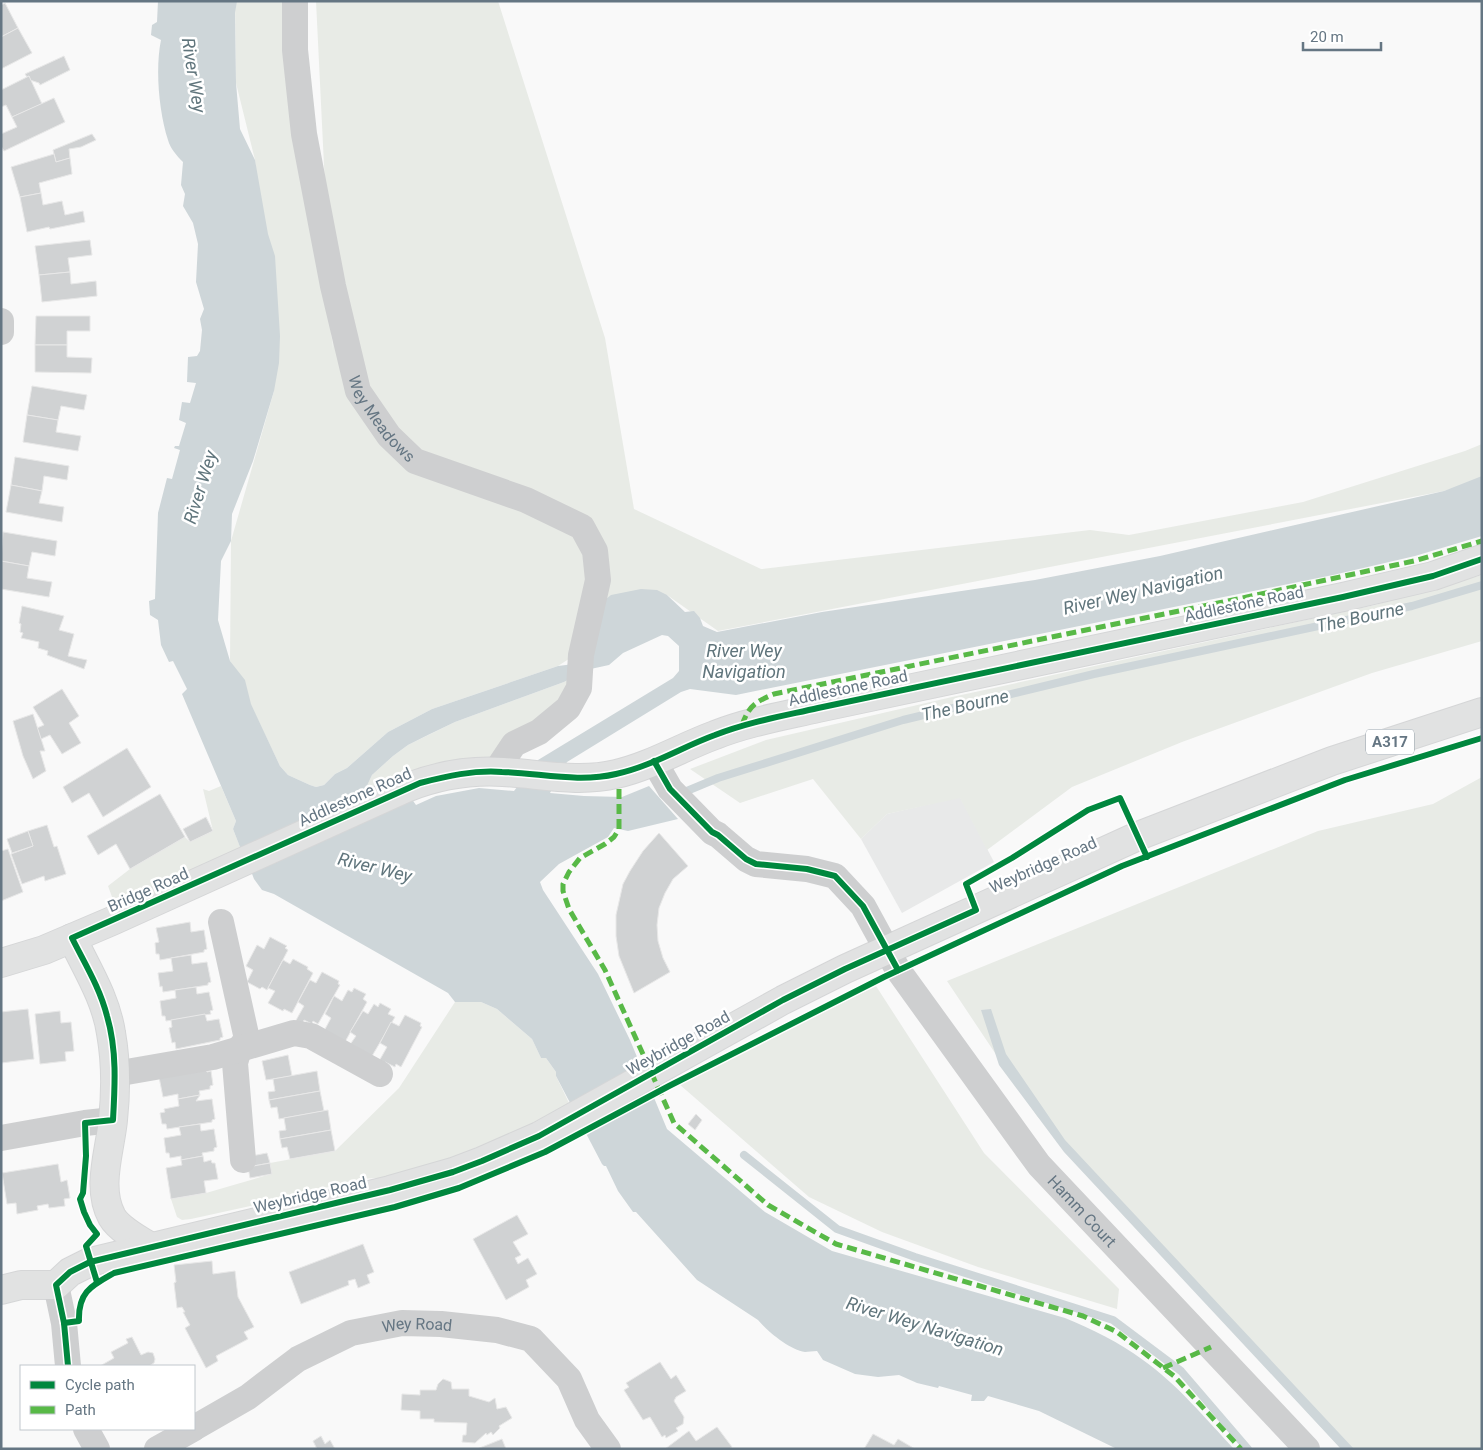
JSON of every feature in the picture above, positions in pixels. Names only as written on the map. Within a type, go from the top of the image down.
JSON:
[{"type":"street","name":"Wey Meadows","points":[[295,1],[295,50],[304,134],[333,286],[358,391],[389,436],[415,461],[526,500],[582,527],[595,551],[598,580],[580,667],[579,688],[568,708],[539,732],[514,744],[499,771]]},
{"type":"street","points":[[1,321],[1,332]]},
{"type":"street","name":"Addlestone Road","points":[[235,866],[406,788],[460,773],[499,771],[579,779],[616,774],[654,761],[715,734],[742,725],[1343,597],[1433,576],[1482,560]]},
{"type":"street","name":"Weybridge Road","points":[[56,1285],[70,1272],[90,1262],[422,1182],[482,1161],[538,1137],[783,1000],[886,950],[1146,833],[1332,761],[1482,712]]},
{"type":"street","name":"Hamm Court","points":[[654,761],[679,798],[712,832],[746,859],[756,864],[807,869],[835,876],[863,906],[898,970],[1039,1165],[1307,1449]]},
{"type":"street","name":"Bridge Road","points":[[1,963],[44,950],[235,866]]},
{"type":"street","points":[[221,922],[247,1039],[239,1049],[235,1063],[243,1160]]},
{"type":"street","points":[[72,938],[94,980],[107,1015],[111,1033],[115,1074],[114,1120],[105,1180],[106,1203],[113,1219],[133,1236],[151,1246]]},
{"type":"street","points":[[115,1074],[213,1056],[294,1033],[311,1036],[380,1074]]},
{"type":"street","points":[[1,1138],[85,1123],[114,1120]]},
{"type":"street","points":[[1,1290],[21,1285],[56,1285],[64,1323],[68,1365]]},
{"type":"street","name":"Wey Road","points":[[195,1428],[248,1397],[298,1359],[351,1334],[402,1323],[441,1324],[498,1330],[531,1338],[569,1379],[587,1420],[608,1449]]},
{"type":"street","points":[[87,1430],[97,1449]]},
{"type":"street","name":"Wey Road","points":[[157,1449],[191,1430]]},
{"type":"shaded area","points":[[235,1],[301,1],[333,350],[316,1],[498,1],[605,338],[634,509],[761,569],[1090,530],[1129,535],[1303,502],[1482,444],[1482,479],[1444,491],[718,631],[667,595],[558,666],[432,709],[388,732],[347,768],[335,774],[324,785],[316,787],[310,785],[288,775],[280,766],[230,661],[231,541],[274,391],[255,160],[236,83]]},
{"type":"shaded area","points":[[1482,575],[1482,641],[1372,673],[1182,742],[1072,787],[987,850],[960,798],[887,814],[861,839],[813,779],[740,803],[690,769],[766,740],[952,697],[1375,605]]},
{"type":"shaded area","points":[[574,676],[580,679],[496,771],[396,777],[363,793],[372,775],[408,745],[455,722],[564,682]]},
{"type":"shaded area","points":[[1482,777],[1482,1449],[1341,1449],[1037,1116],[947,981],[1318,831],[1433,804]]},
{"type":"shaded area","points":[[221,786],[236,821],[233,829],[240,847],[115,905],[108,886],[130,869],[185,837],[190,842],[213,831],[203,789],[209,791]]},
{"type":"shaded area","points":[[960,797],[994,862],[902,913],[861,839],[887,814]]},
{"type":"shaded area","points":[[876,986],[984,1153],[1119,1289],[1117,1309],[978,1267],[882,1232],[809,1197],[679,1084]]},
{"type":"shaded area","points":[[455,1002],[481,1002],[497,1009],[532,1039],[541,1058],[546,1058],[556,1072],[556,1076],[569,1103],[487,1148],[394,1177],[360,1179],[191,1219],[182,1220],[177,1217],[171,1199],[206,1193],[271,1174],[270,1163],[335,1151],[399,1088]]},
{"type":"water","points":[[158,1],[237,1],[235,13],[236,83],[240,129],[255,160],[268,234],[275,256],[280,336],[279,363],[274,391],[253,461],[232,514],[231,541],[221,561],[218,620],[230,661],[245,680],[251,704],[280,766],[288,775],[310,785],[316,787],[324,785],[335,774],[347,768],[388,732],[432,709],[558,666],[574,664],[601,603],[611,595],[641,589],[657,590],[667,595],[685,612],[694,611],[700,618],[703,626],[717,632],[822,612],[1035,580],[1160,556],[1444,491],[1482,476],[1482,536],[1415,556],[1333,575],[736,695],[690,689],[681,692],[567,762],[550,793],[622,797],[649,786],[678,819],[628,831],[614,828],[608,837],[559,864],[540,882],[543,890],[598,974],[630,1040],[667,1129],[765,1212],[832,1251],[1065,1318],[1115,1342],[1134,1353],[1167,1379],[1234,1449],[1117,1449],[1039,1411],[988,1396],[984,1401],[971,1401],[972,1395],[939,1386],[938,1388],[917,1383],[899,1375],[878,1377],[855,1374],[823,1360],[817,1351],[799,1351],[786,1344],[758,1320],[697,1280],[636,1212],[633,1212],[618,1191],[606,1166],[602,1164],[556,1076],[556,1072],[546,1058],[541,1058],[532,1039],[497,1009],[481,1002],[455,1002],[448,993],[274,894],[262,890],[254,879],[243,850],[240,847],[233,829],[236,821],[182,694],[187,689],[173,661],[169,662],[161,645],[158,620],[150,615],[149,601],[155,599],[158,513],[167,478],[172,479],[180,450],[174,448],[179,446],[186,423],[179,420],[182,402],[190,403],[196,383],[187,382],[188,357],[197,356],[200,351],[202,330],[200,319],[204,309],[196,282],[198,244],[193,223],[183,206],[185,194],[181,185],[183,162],[169,143],[162,117],[158,77],[161,40],[151,35],[152,25],[157,22]],"holes":[[[662,635],[668,636],[679,646],[679,671],[673,678],[538,760],[514,791],[479,788],[436,796],[416,805],[396,777],[364,792],[372,775],[408,745],[455,722],[564,682],[586,670],[609,665],[623,653]]]},
{"type":"water","points":[[991,1009],[1006,1054],[1065,1140],[1354,1449],[1341,1449],[1064,1152],[999,1065],[981,1010]]},
{"type":"building","points":[[5,3],[18,28],[1,37],[1,5]]},
{"type":"building","points":[[18,28],[32,53],[1,69],[1,37]]},
{"type":"building","points":[[64,56],[70,70],[40,85],[30,80],[29,76],[27,77],[25,74]]},
{"type":"building","points":[[29,76],[42,104],[12,117],[6,105],[1,107],[1,90]]},
{"type":"building","points":[[54,98],[65,122],[4,151],[1,146],[1,134],[17,127],[12,117]]},
{"type":"building","points":[[92,134],[96,140],[81,147],[69,149],[70,158],[56,162],[53,150]]},
{"type":"building","points":[[54,154],[56,162],[70,158],[72,174],[39,183],[41,193],[20,197],[11,167]]},
{"type":"building","points":[[41,193],[43,205],[62,201],[65,215],[83,211],[85,222],[27,232],[20,197]]},
{"type":"building","points":[[90,240],[92,255],[68,258],[70,272],[39,275],[35,246]]},
{"type":"building","points":[[70,272],[71,284],[96,281],[97,296],[42,302],[39,275]]},
{"type":"building","points":[[36,316],[90,316],[90,331],[67,331],[67,345],[35,345]]},
{"type":"building","points":[[35,345],[67,345],[67,357],[92,358],[91,373],[35,372]]},
{"type":"building","points":[[32,386],[87,395],[84,410],[61,406],[58,420],[27,415]]},
{"type":"building","points":[[27,415],[58,420],[56,432],[81,436],[78,451],[23,442]]},
{"type":"building","points":[[15,457],[69,466],[67,480],[44,476],[42,491],[11,485]]},
{"type":"building","points":[[11,485],[42,491],[39,503],[64,507],[62,522],[6,512]]},
{"type":"building","points":[[3,532],[57,541],[55,556],[32,552],[29,566],[1,561]]},
{"type":"building","points":[[1,561],[29,566],[27,578],[52,582],[49,597],[1,589]]},
{"type":"building","points":[[22,606],[64,616],[59,630],[74,634],[68,656],[87,660],[84,669],[47,655],[48,651],[38,648],[39,642],[21,638],[23,633],[20,632],[21,624],[19,623]]},
{"type":"building","points":[[62,689],[79,716],[69,723],[81,743],[62,754],[50,735],[41,739],[37,728],[44,725],[33,707]]},
{"type":"building","points":[[33,714],[45,751],[40,751],[46,771],[33,779],[23,756],[13,721]]},
{"type":"building","points":[[127,748],[151,787],[103,817],[89,793],[72,803],[63,787]]},
{"type":"building","points":[[160,794],[185,837],[130,869],[116,844],[98,855],[87,836]]},
{"type":"building","points":[[206,817],[213,831],[190,842],[183,829]]},
{"type":"building","points":[[47,825],[54,847],[57,846],[66,874],[45,881],[44,876],[22,884],[11,854],[33,846],[28,831]]},
{"type":"building","points":[[28,831],[33,846],[12,853],[7,839]]},
{"type":"building","points":[[659,833],[688,866],[673,879],[659,908],[658,941],[670,972],[634,993],[619,956],[616,936],[616,915],[623,884],[643,851]]},
{"type":"building","points":[[8,849],[23,892],[1,901],[1,851]]},
{"type":"building","points":[[190,922],[191,932],[204,930],[207,949],[204,952],[160,960],[159,954],[156,954],[155,943],[159,942],[156,928]]},
{"type":"building","points":[[270,937],[287,946],[285,948],[288,950],[267,990],[262,987],[260,989],[247,982],[253,970],[246,966],[257,945],[264,949]]},
{"type":"building","points":[[191,955],[192,964],[207,962],[211,982],[208,985],[163,992],[162,986],[160,987],[158,973],[173,971],[171,958]]},
{"type":"building","points":[[293,959],[308,967],[307,969],[313,973],[292,1013],[284,1009],[283,1011],[268,1003],[275,991],[268,988],[283,960],[290,964]]},
{"type":"building","points":[[322,972],[339,981],[338,984],[340,985],[318,1024],[313,1021],[312,1024],[304,1020],[302,1025],[295,1022],[304,1006],[298,1002],[310,980],[316,983]]},
{"type":"building","points":[[196,987],[197,994],[209,992],[213,1010],[210,1011],[211,1014],[166,1021],[165,1016],[162,1016],[160,1001],[176,998],[175,990]]},
{"type":"building","points":[[354,988],[366,994],[363,999],[367,1002],[345,1042],[324,1031],[331,1018],[325,1014],[334,996],[342,1001],[348,990],[352,992]]},
{"type":"building","points":[[380,1003],[391,1009],[388,1014],[395,1017],[372,1056],[349,1046],[356,1036],[350,1032],[363,1011],[368,1014],[374,1004],[378,1007]]},
{"type":"building","points":[[28,1009],[34,1059],[1,1063],[1,1012]]},
{"type":"building","points":[[60,1011],[61,1023],[71,1022],[74,1051],[65,1052],[66,1061],[40,1064],[35,1014]]},
{"type":"building","points":[[205,1014],[207,1021],[219,1019],[223,1037],[220,1040],[176,1049],[175,1042],[172,1043],[169,1028],[172,1027],[171,1020]]},
{"type":"building","points":[[405,1015],[421,1023],[420,1026],[422,1027],[401,1067],[396,1064],[395,1067],[385,1062],[383,1066],[378,1063],[387,1047],[380,1043],[391,1022],[399,1026]]},
{"type":"building","points":[[288,1055],[292,1076],[266,1080],[262,1061]]},
{"type":"building","points":[[206,1070],[207,1072],[211,1071],[213,1085],[210,1086],[210,1089],[199,1091],[200,1095],[178,1099],[178,1094],[163,1097],[159,1077]]},
{"type":"building","points":[[317,1071],[320,1091],[269,1100],[268,1092],[275,1091],[273,1079]]},
{"type":"building","points":[[320,1091],[324,1111],[279,1119],[277,1107],[271,1108],[269,1100]]},
{"type":"building","points":[[200,1095],[196,1101],[212,1099],[215,1119],[212,1122],[167,1129],[166,1124],[162,1124],[160,1113],[165,1112],[164,1109],[179,1106],[178,1099]]},
{"type":"building","points":[[328,1110],[331,1130],[280,1139],[279,1131],[286,1130],[284,1118]]},
{"type":"building","points":[[696,1114],[702,1120],[695,1130],[688,1124]]},
{"type":"building","points":[[200,1124],[201,1131],[214,1129],[217,1147],[214,1148],[214,1151],[202,1153],[203,1156],[181,1160],[181,1156],[170,1158],[169,1153],[166,1153],[164,1138],[181,1135],[179,1127]]},
{"type":"building","points":[[331,1130],[335,1151],[290,1159],[287,1147],[282,1148],[280,1139]]},
{"type":"building","points":[[267,1153],[270,1163],[248,1167],[246,1157]]},
{"type":"building","points":[[203,1156],[204,1162],[211,1160],[212,1163],[215,1163],[218,1179],[204,1181],[206,1193],[171,1199],[166,1168],[182,1165],[181,1160]]},
{"type":"building","points":[[270,1163],[272,1174],[250,1178],[248,1167]]},
{"type":"building","points":[[58,1164],[61,1182],[67,1180],[70,1198],[64,1199],[65,1206],[49,1208],[48,1204],[37,1206],[38,1210],[17,1214],[16,1203],[7,1204],[2,1173]]},
{"type":"building","points":[[517,1215],[528,1234],[513,1242],[521,1255],[515,1258],[518,1264],[528,1258],[537,1274],[526,1280],[529,1287],[506,1300],[473,1239]]},
{"type":"building","points":[[363,1244],[374,1272],[367,1275],[370,1283],[358,1288],[355,1279],[348,1281],[349,1285],[301,1304],[289,1272]]},
{"type":"building","points":[[212,1261],[213,1274],[235,1271],[238,1297],[254,1327],[244,1332],[248,1339],[216,1356],[218,1361],[206,1368],[185,1328],[190,1325],[183,1312],[185,1312],[182,1307],[177,1308],[174,1265]]},
{"type":"building","points":[[132,1337],[141,1355],[148,1352],[153,1353],[154,1363],[151,1365],[102,1365],[114,1358],[111,1352],[128,1343],[126,1339]]},
{"type":"building","points":[[660,1362],[671,1379],[676,1375],[686,1391],[676,1397],[674,1401],[684,1417],[683,1424],[676,1428],[678,1431],[666,1438],[665,1435],[662,1437],[650,1417],[643,1420],[624,1390],[629,1387],[626,1383]]},
{"type":"building","points":[[443,1379],[451,1382],[452,1389],[469,1389],[469,1396],[489,1402],[495,1398],[497,1409],[506,1407],[512,1418],[499,1426],[500,1428],[493,1435],[491,1432],[487,1435],[486,1433],[475,1443],[462,1442],[463,1435],[466,1435],[467,1423],[434,1422],[434,1419],[420,1419],[420,1411],[401,1410],[402,1394],[420,1395],[420,1390],[436,1390],[438,1384]]},
{"type":"building","points":[[717,1427],[732,1447],[729,1449],[665,1449],[689,1431],[696,1441]]},
{"type":"building","points":[[873,1434],[894,1445],[898,1439],[915,1449],[864,1449]]},
{"type":"building","points":[[321,1436],[325,1444],[330,1440],[335,1449],[317,1449],[313,1441]]},
{"type":"building","points":[[502,1439],[506,1449],[477,1449]]},
{"type":"waterway","name":"The Bourne","points":[[682,793],[718,778],[903,720],[1094,674],[1412,606],[1482,585]]},
{"type":"waterway","points":[[744,1155],[837,1229],[915,1257],[1113,1320],[1181,1371],[1248,1449]]},
{"type":"marked path","points":[[742,725],[747,713],[754,705],[774,694],[1414,561],[1482,541]]},
{"type":"marked path","points":[[619,789],[619,829],[614,837],[605,844],[580,858],[569,872],[563,884],[563,891],[569,909],[605,970],[674,1123],[768,1205],[836,1244],[1083,1316],[1117,1332],[1174,1376],[1241,1449]]},
{"type":"marked path","points":[[1163,1368],[1211,1347]]},
{"type":"cycle path","points":[[97,1282],[86,1246],[97,1234],[90,1225],[80,1199],[83,1193],[86,1156],[85,1123],[113,1120],[114,1055],[104,1006],[92,976],[72,938],[420,783],[450,776],[481,772],[573,778],[602,777],[641,767],[740,726],[1343,597],[1433,576],[1482,559]]},
{"type":"cycle path","points":[[64,1323],[79,1321],[79,1311],[84,1296],[93,1286],[114,1273],[395,1207],[459,1188],[545,1152],[669,1086],[884,977],[1122,866],[1345,780],[1482,738]]},
{"type":"cycle path","points":[[654,761],[670,789],[712,832],[746,859],[756,864],[807,869],[835,876],[863,906],[898,970]]},
{"type":"cycle path","points":[[68,1365],[64,1323],[56,1285],[70,1272],[90,1262],[390,1190],[453,1172],[539,1136],[783,1000],[845,969],[976,910],[966,884],[1012,858],[1088,810],[1120,798],[1147,857]]},
{"type":"water label","name":"River Wey","points":[[194,75]]},
{"type":"water label","name":"River Wey","points":[[200,487]]},
{"type":"water label","name":"River Wey Navigation","points":[[1143,590]]},
{"type":"water label","name":"River Wey Navigation","points":[[744,660]]},
{"type":"water label","name":"River Wey","points":[[375,867]]},
{"type":"water label","name":"River Wey Navigation","points":[[925,1326]]}]
